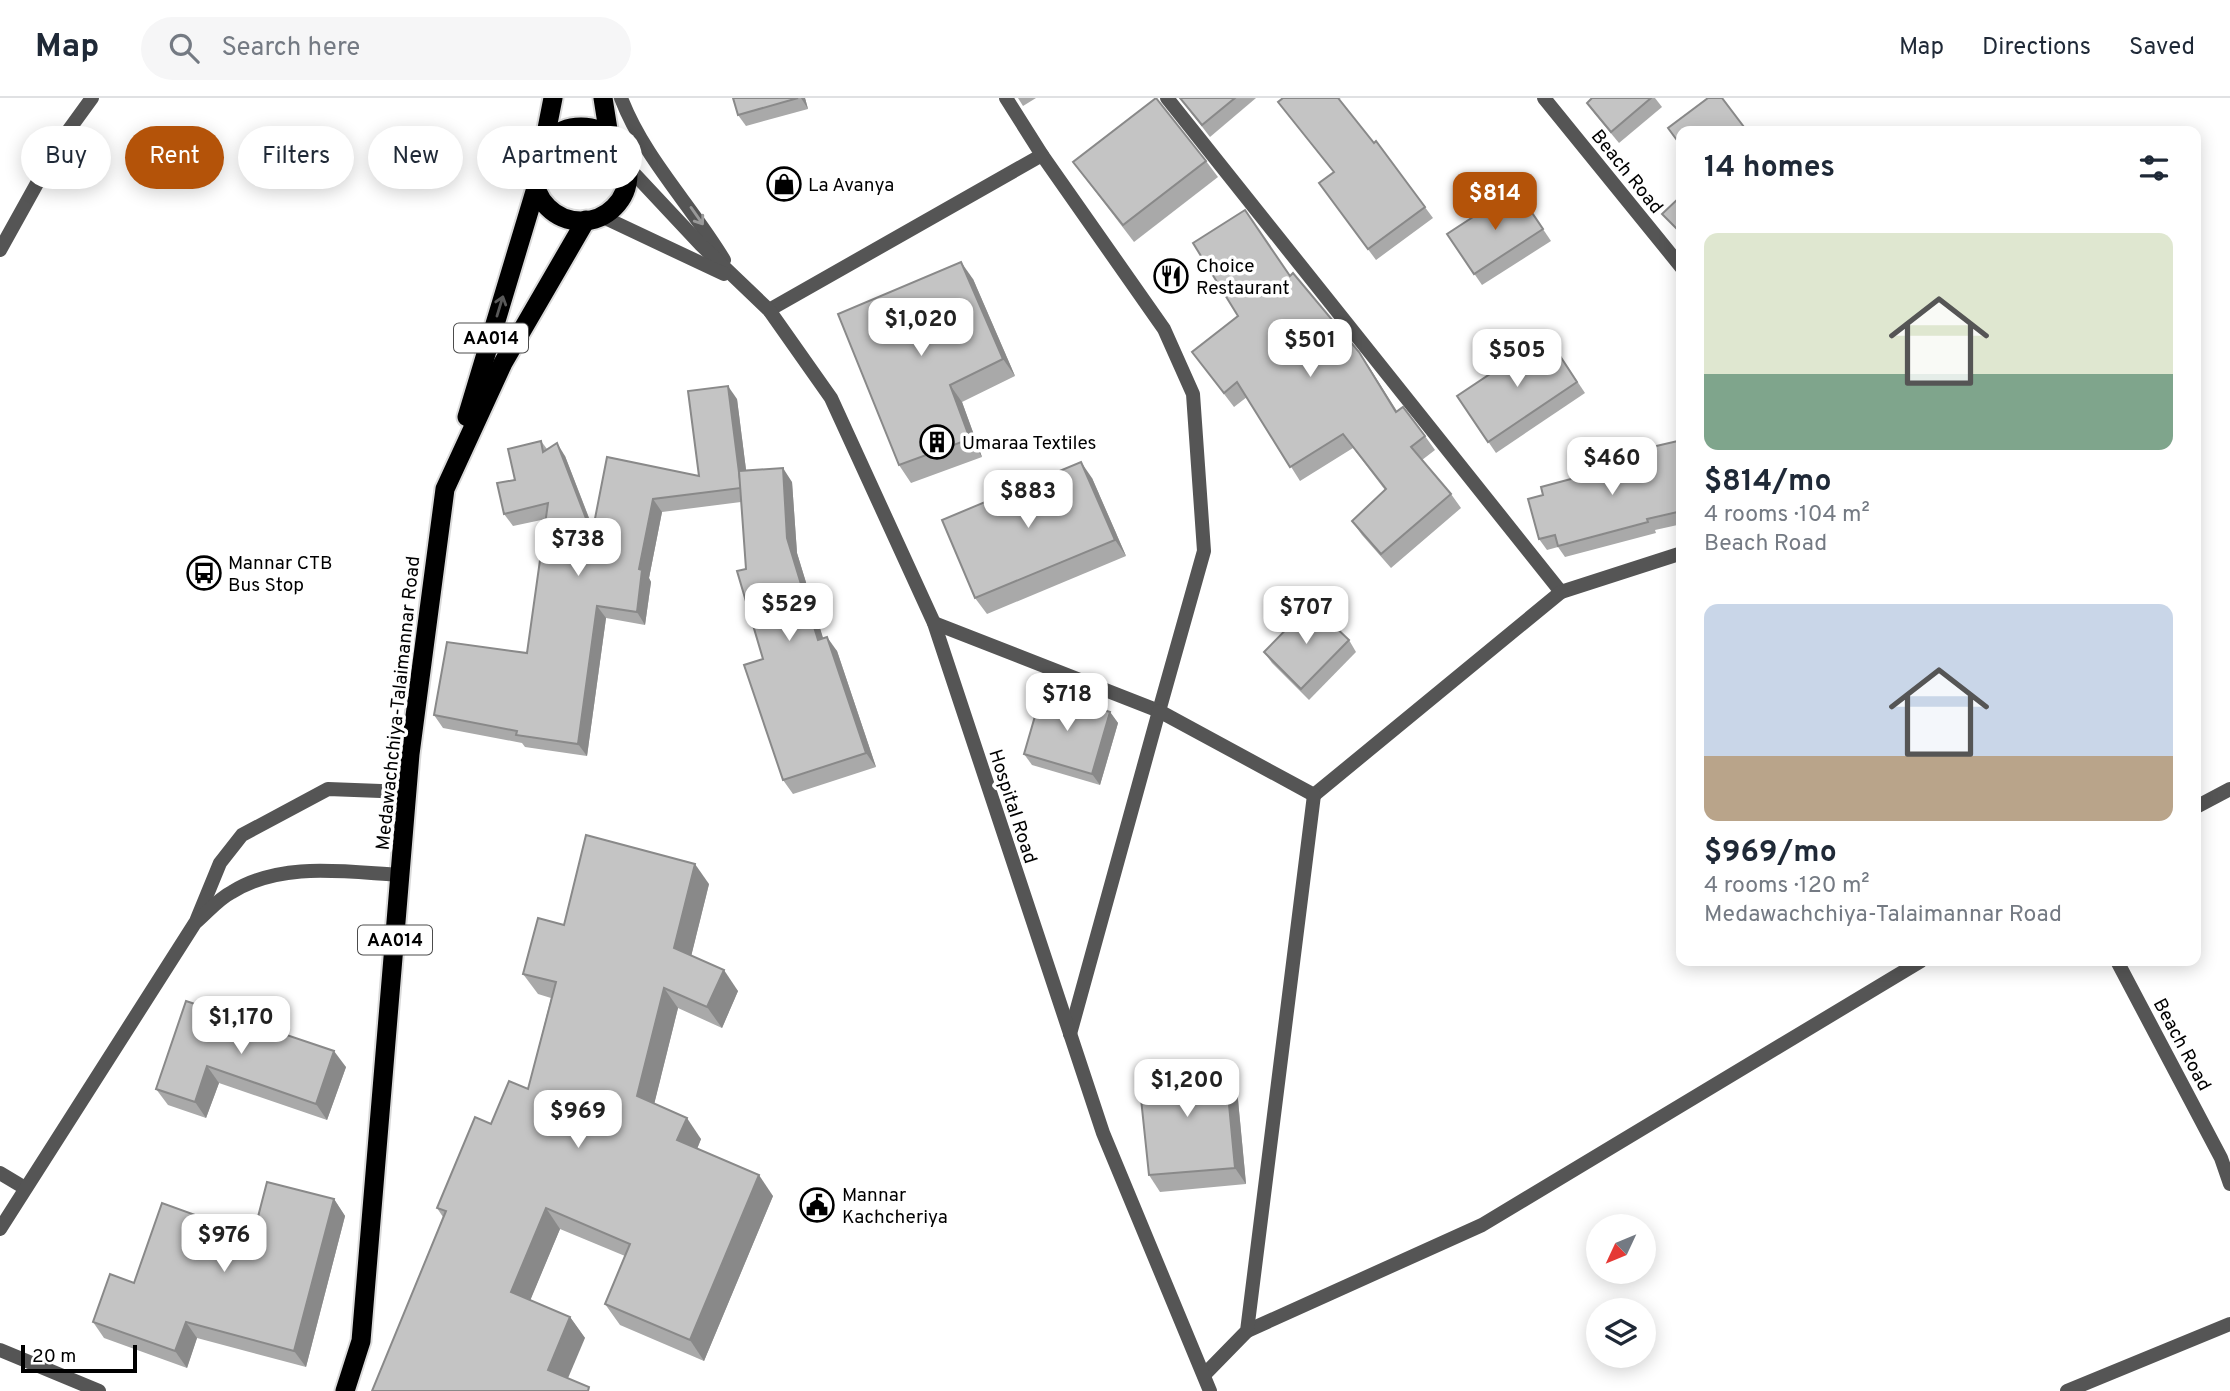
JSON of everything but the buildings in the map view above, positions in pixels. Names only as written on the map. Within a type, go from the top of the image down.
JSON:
[{"type":"highway","points":[[548,126],[553,98]]},
{"type":"highway","points":[[603,98],[607,126]]},
{"type":"highway","name":"AA014","points":[[445,489],[536,189]]},
{"type":"highway","points":[[537,189],[555,213],[570,219],[593,218],[622,197],[624,189]]},
{"type":"highway","name":"Medawachchiya-Talaimannar Road","points":[[345,1391],[361,1342],[407,792],[445,489],[503,363],[593,218]]},
{"type":"street","points":[[0,250],[60,142],[92,98]]},
{"type":"street","name":"Hospital Road","points":[[621,98],[633,130],[702,224],[735,279]]},
{"type":"street","points":[[1006,98],[1042,155],[1164,329],[1193,394],[1204,551],[1070,1034]]},
{"type":"street","points":[[1167,98],[1561,592]]},
{"type":"street","name":"Beach Road","points":[[1544,98],[1676,261]]},
{"type":"street","points":[[769,310],[1042,155]]},
{"type":"street","name":"Hospital Road","points":[[642,182],[735,279],[769,310],[831,398],[934,623],[1103,1133],[1210,1391]]},
{"type":"street","points":[[593,218],[735,279]]},
{"type":"street","points":[[1247,1331],[1314,795],[1561,592],[1676,555]]},
{"type":"street","points":[[934,623],[1159,711],[1314,795]]},
{"type":"street","points":[[0,1229],[195,923],[220,863],[242,835],[328,789],[407,792]]},
{"type":"street","points":[[2201,804],[2230,789]]},
{"type":"street","points":[[195,923],[232,892],[276,874],[320,870],[401,875]]},
{"type":"street","points":[[1204,1375],[1247,1331],[1482,1225],[1913,966]]},
{"type":"street","name":"Beach Road","points":[[2120,966],[2221,1158],[2230,1184]]},
{"type":"street","points":[[0,1173],[25,1188]]},
{"type":"street","points":[[2067,1391],[2230,1324]]},
{"type":"street","points":[[0,1350],[99,1391]]},
{"type":"place","name":"La Avanya","points":[[784,184]]},
{"type":"place","name":"Choice Restaurant","points":[[1171,276]]},
{"type":"place","name":"Umaraa Textiles","points":[[937,442]]},
{"type":"place","name":"Mannar CTB Bus Stop","points":[[204,573]]},
{"type":"place","name":"Mannar Kachcheriya","points":[[817,1205]]}]
